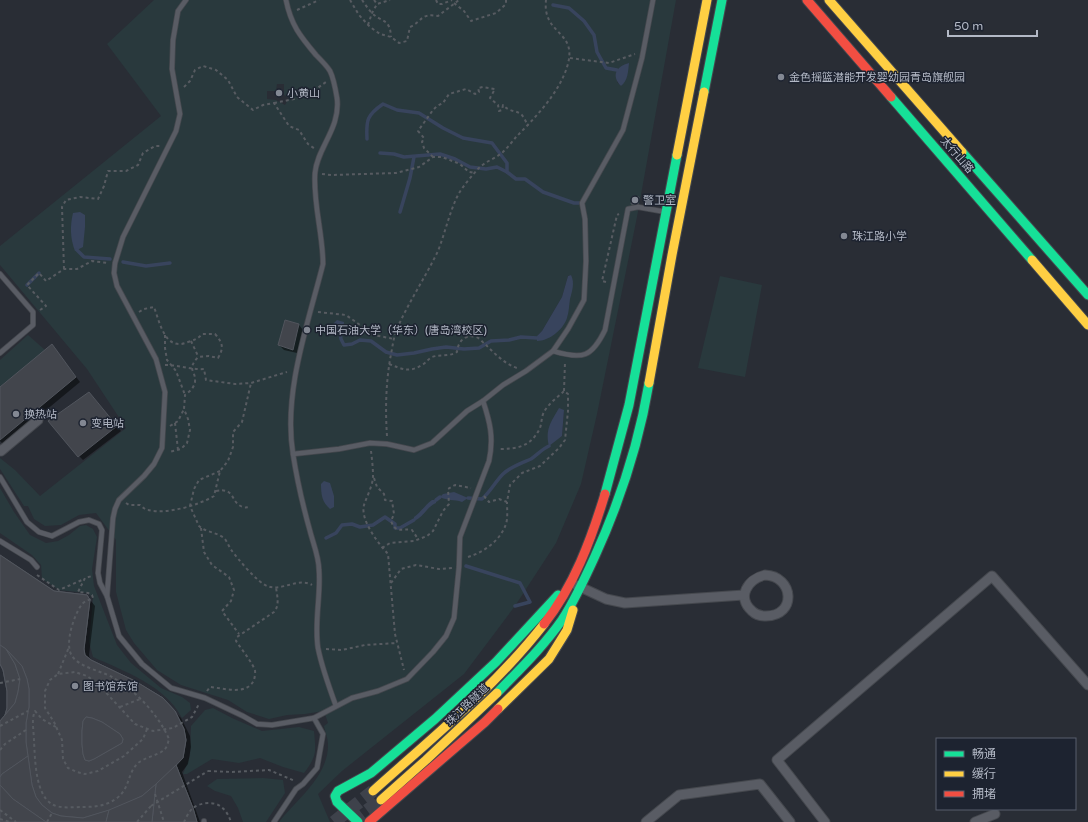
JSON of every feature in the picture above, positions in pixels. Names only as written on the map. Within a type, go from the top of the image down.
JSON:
[{"type":"main road","name":"珠江路隧道","points":[[373,791],[480,694],[531,641],[553,613],[571,583],[594,529],[610,478],[629,405],[707,0]]},
{"type":"main road","points":[[369,822],[485,722],[549,659],[566,630],[581,588],[606,532],[628,472],[645,408],[672,256],[722,0]]},
{"type":"main road","name":"太行山路","points":[[807,0],[1088,325]]},
{"type":"main road","name":"太行山路","points":[[829,0],[1088,295]]},
{"type":"main road","points":[[358,822],[337,802],[335,796],[338,791],[371,773],[434,719],[496,662],[541,612],[571,583]]},
{"type":"main road","name":"珠江路隧道","points":[[381,800],[488,702],[541,648],[562,620],[581,588]]},
{"type":"street","points":[[0,450],[1,451],[38,420]]},
{"type":"street","points":[[765,575],[773,575],[784,584],[788,590],[786,607],[780,613],[772,616],[762,616],[754,613],[749,608],[744,595],[752,581],[765,575]]},
{"type":"street","points":[[825,822],[777,760],[992,576],[1088,685]]},
{"type":"street","points":[[571,583],[606,600],[625,603],[744,595]]},
{"type":"street","points":[[646,822],[679,795],[760,784],[790,822]]},
{"type":"street","points":[[975,822],[995,814]]},
{"type":"lane","points":[[107,596],[115,509],[119,500],[154,464],[162,448],[165,392],[156,359],[117,286],[114,273],[115,263],[123,237],[176,131],[180,114],[172,69],[173,40],[178,11],[186,0]]},
{"type":"lane","points":[[286,0],[289,13],[299,35],[330,71],[337,99],[336,116],[332,132],[317,163],[315,172],[315,201],[323,252],[323,264],[296,370],[291,432],[293,454],[307,522],[319,569],[317,632],[318,648],[336,706]]},
{"type":"lane","points":[[293,454],[339,449],[370,443],[387,444],[414,450],[432,443],[467,412],[503,385],[554,351],[584,300],[586,254],[585,218],[582,203],[623,130],[643,51],[653,0]]},
{"type":"lane","points":[[554,351],[566,355],[576,356],[587,353],[594,349],[598,344],[605,330],[628,208],[638,207],[666,212]]},
{"type":"lane","points":[[0,274],[33,312],[33,325],[0,353]]},
{"type":"lane","points":[[0,477],[27,522],[38,532],[52,536],[79,522],[89,520],[99,524],[102,530],[98,573],[100,583],[107,596],[119,636],[142,664],[171,688],[204,698],[257,724],[272,725],[314,718],[352,698],[378,691],[407,679],[446,636],[454,618],[459,567],[460,537],[489,461],[492,448],[490,429],[483,401]]},
{"type":"lane","points":[[0,541],[31,560],[37,568]]},
{"type":"lane","points":[[274,822],[296,788],[303,784],[317,768],[323,734],[314,718]]},
{"type":"path","points":[[289,13],[319,0]]},
{"type":"path","points":[[350,0],[359,15],[368,25],[380,34],[391,36],[399,43],[407,41],[410,27],[418,20],[428,14],[438,16],[455,1]]},
{"type":"path","points":[[362,0],[372,13],[385,20],[390,29],[391,36]]},
{"type":"path","points":[[374,0],[377,4]]},
{"type":"path","points":[[368,25],[377,4],[390,0]]},
{"type":"path","points":[[436,0],[438,4],[455,1]]},
{"type":"path","points":[[455,1],[471,21],[496,13],[506,4],[506,0]]},
{"type":"path","points":[[387,444],[385,413],[389,364],[395,333],[430,267],[443,238],[457,197],[482,165],[502,153],[528,126],[559,86],[564,76],[570,58],[569,44],[562,34],[549,22],[545,8],[546,0]]},
{"type":"path","points":[[570,58],[609,63],[643,51]]},
{"type":"path","points":[[177,94],[190,81],[194,70],[204,66],[216,70],[228,80],[237,97],[253,110],[263,105],[308,95],[332,79]]},
{"type":"path","points":[[433,157],[424,148],[422,142],[424,138],[418,131],[433,110],[443,103],[449,94],[466,89],[475,94],[479,92],[478,88],[483,87],[495,89],[490,98],[498,105],[499,110],[502,110],[503,105],[506,109],[518,112],[522,115],[528,126]]},
{"type":"path","points":[[274,103],[289,126],[299,130],[308,144],[321,154]]},
{"type":"path","points":[[64,269],[62,206],[66,200],[80,197],[98,199],[108,172],[126,171],[138,165],[143,153],[155,146],[168,147]]},
{"type":"path","points":[[315,172],[331,175],[396,174],[419,167],[433,157],[442,157],[460,164],[469,172],[476,172]]},
{"type":"path","points":[[33,316],[46,306],[27,285],[40,273],[46,281],[64,269],[77,269],[92,261],[115,263]]},
{"type":"path","points":[[133,316],[144,309],[154,307],[164,335],[167,360],[176,371],[185,395],[184,409],[178,421],[172,426],[163,426]]},
{"type":"path","points":[[311,310],[329,314],[346,315],[374,335],[394,339]]},
{"type":"path","points":[[164,335],[174,343],[182,345],[198,339],[202,334],[215,334],[221,341],[222,352],[218,358],[209,356],[198,357],[193,363],[192,370],[195,382],[192,388],[185,395]]},
{"type":"path","points":[[389,364],[402,369],[412,370],[423,365],[431,358],[454,354],[457,352],[458,344],[461,340],[467,337],[476,337],[511,366],[526,371]]},
{"type":"path","points":[[191,341],[198,357]]},
{"type":"path","points":[[492,448],[510,449],[521,447],[532,440],[539,430],[544,412],[564,391],[566,355]]},
{"type":"path","points":[[157,366],[171,365],[192,370],[204,369],[206,380],[235,384],[251,383],[296,370]]},
{"type":"path","points":[[119,500],[129,505],[140,505],[146,510],[163,512],[203,503],[214,496],[220,471],[228,461],[233,446],[234,432],[242,422],[251,383]]},
{"type":"path","points":[[459,559],[469,557],[484,550],[498,538],[507,524],[507,502],[510,485],[522,473],[540,466],[559,448],[565,440],[568,394],[564,391]]},
{"type":"path","points":[[162,448],[168,452],[178,450],[187,443],[190,430],[184,409]]},
{"type":"path","points":[[175,424],[178,450]]},
{"type":"path","points":[[370,443],[374,477],[377,487],[384,494],[385,500],[392,501],[394,514],[391,521],[394,528],[398,530],[412,530],[418,539]]},
{"type":"path","points":[[220,471],[199,480],[194,489],[190,506],[201,528],[204,552],[212,565],[229,577],[234,590],[231,601],[222,611],[239,634]]},
{"type":"path","points":[[374,477],[364,507],[363,516],[382,548],[388,554],[397,643],[407,679]]},
{"type":"path","points":[[382,548],[390,543],[414,541],[427,536],[433,531],[443,511],[449,504],[448,489],[455,485],[477,490],[489,502],[499,499],[507,502]]},
{"type":"path","points":[[216,491],[224,489],[229,491],[237,503],[243,507],[250,507]]},
{"type":"path","points":[[201,528],[214,532],[225,539],[232,551],[248,570],[266,586],[276,587],[308,583],[318,589]]},
{"type":"path","points":[[390,584],[401,569],[416,565],[439,569],[459,567]]},
{"type":"path","points":[[58,674],[69,646],[71,630],[77,614],[83,602],[93,598],[92,595],[88,593],[78,592],[85,578],[98,573]]},
{"type":"path","points":[[147,729],[143,739],[124,756],[98,771],[85,774],[76,772],[68,768],[63,759],[62,740],[45,708],[45,691],[50,680],[58,674],[75,672],[87,676],[98,684],[135,724],[153,731],[173,728],[192,717],[210,687],[240,690],[253,682],[255,669],[236,641],[239,634],[262,621],[277,608],[278,600],[276,587]]},
{"type":"path","points":[[318,648],[342,650],[365,645],[397,643]]},
{"type":"path","points":[[56,727],[42,719],[35,711],[34,759],[36,776],[43,794],[51,804],[70,807],[94,807],[108,803],[117,798],[126,789],[132,773],[138,764],[165,750],[170,739],[165,729],[150,710],[126,686],[111,677],[80,663],[72,656],[69,646]]},
{"type":"path","points":[[0,682],[20,679]]},
{"type":"path","points":[[120,707],[140,699]]},
{"type":"path","points":[[0,726],[28,711]]},
{"type":"path","points":[[0,750],[5,744],[26,730]]},
{"type":"path","points":[[137,822],[151,806],[208,771],[232,772],[269,770],[303,784]]},
{"type":"path","points":[[155,794],[164,822]]},
{"type":"path","points":[[184,822],[193,808],[205,803],[214,803],[220,806],[227,814],[231,822]]},
{"type":"path","points":[[0,810],[16,822]]},
{"type":"path","points":[[47,822],[52,813]]},
{"type":"path","points":[[0,819],[10,822]]},
{"type":"shaded area","name":"中国石油大学（华东）(唐岛湾校区)","points":[[154,0],[676,0],[637,217],[597,414],[581,484],[556,543],[515,606],[464,674],[342,771],[318,794],[330,822],[279,822],[310,787],[323,767],[327,756],[328,744],[324,726],[328,723],[324,711],[287,715],[269,719],[247,712],[228,700],[181,685],[157,670],[134,643],[126,630],[116,592],[116,540],[96,513],[79,515],[61,525],[45,526],[34,519],[28,506],[24,506],[0,469],[0,458],[15,470],[40,496],[126,428],[87,369],[0,265],[0,246],[161,116],[107,44]],"holes":[[[628,63],[627,75],[621,86],[617,82]],[[277,84],[284,84],[284,95],[289,98],[285,105],[276,100],[267,99],[267,91],[276,91]],[[571,275],[567,318],[537,336],[542,331],[562,297],[568,276]],[[285,320],[299,324],[293,349],[278,345]],[[564,410],[562,436],[556,440]]]},
{"type":"shaded area","points":[[720,276],[762,285],[745,377],[698,368]]},
{"type":"shaded area","points":[[28,335],[45,350],[0,387],[0,360]]},
{"type":"shaded area","points":[[0,488],[30,535],[46,543],[58,541],[69,535],[80,526],[86,525],[93,529],[97,537],[92,569],[94,586],[117,645],[131,663],[161,688],[182,697],[190,703],[191,710],[182,718],[166,697],[155,688],[131,674],[93,657],[89,642],[93,598],[88,593],[59,590],[42,579],[41,565],[32,555],[0,533]]},
{"type":"shaded area","points":[[213,708],[262,731],[299,727],[314,731],[315,754],[311,762],[304,773],[260,758],[239,763],[212,759],[187,774],[183,774],[190,756],[191,726],[205,710]]},
{"type":"shaded area","points":[[263,778],[283,780],[285,793],[266,822],[243,822],[238,808],[231,796],[215,791],[207,786],[217,779]]},
{"type":"water","points":[[629,63],[628,73],[621,86],[616,79],[616,72],[621,66]]},
{"type":"water","points":[[80,212],[85,215],[83,247],[75,251],[71,237],[71,223],[73,213]]},
{"type":"water","points":[[571,275],[573,287],[568,316],[565,322],[559,331],[551,337],[542,341],[537,341],[537,336],[542,331],[562,297],[568,276]]},
{"type":"water","points":[[337,320],[344,322],[343,333],[335,334],[333,330],[333,324]]},
{"type":"water","points":[[559,408],[564,410],[562,436],[549,446],[548,430]]},
{"type":"water","points":[[324,481],[330,483],[334,496],[334,507],[330,509],[325,504],[322,495],[321,484]]},
{"type":"water","points":[[454,492],[468,498],[462,502],[440,497],[443,494]]},
{"type":"water","points":[[432,500],[436,500],[436,503],[419,518],[414,520],[414,517]]},
{"type":"building","name":"警卫室","points":[[633,196],[639,197],[638,205],[631,204]]},
{"type":"building","points":[[285,320],[299,324],[293,350],[278,345]]},
{"type":"building","name":"换热站","points":[[52,344],[76,377],[0,440],[0,387]]},
{"type":"building","name":"变电站","points":[[89,392],[117,426],[78,457],[48,421]]},
{"type":"building","name":"图书馆东馆","points":[[0,555],[54,591],[87,595],[90,600],[84,649],[85,655],[91,660],[135,681],[163,698],[175,711],[184,729],[186,740],[183,758],[176,765],[197,822],[0,822],[0,721],[5,715],[7,708],[7,691],[3,670],[0,664]]},
{"type":"building","name":"图书馆东馆","points":[[0,555],[54,591],[87,595],[90,600],[84,649],[85,655],[91,660],[135,681],[163,698],[175,711],[184,729],[186,740],[183,758],[166,776],[142,796],[114,809],[83,818],[61,816],[52,813],[42,805],[36,797],[32,785],[26,742],[26,723],[29,707],[29,689],[27,679],[22,666],[6,649],[0,645]],"holes":[[[86,717],[102,722],[120,734],[123,739],[122,743],[89,761],[85,760],[83,754],[82,731],[83,721]]]},
{"type":"building","points":[[0,645],[6,649],[15,664],[20,679],[15,703],[5,715],[7,708],[7,691],[3,670],[0,664]]},
{"type":"building","points":[[6,649],[22,666],[27,679],[29,689],[29,707],[26,723],[28,756],[0,777],[0,721],[15,703],[20,679],[15,664]]},
{"type":"building","points":[[86,717],[102,722],[120,734],[123,739],[122,743],[94,759],[89,761],[85,760],[83,754],[82,731],[83,721]]},
{"type":"building","points":[[28,756],[32,785],[36,797],[42,805],[52,813],[61,816],[83,818],[109,810],[106,822],[46,822],[13,799],[0,785],[0,777]]},
{"type":"building","points":[[176,765],[197,822],[152,822],[156,784]]},
{"type":"building","points":[[156,784],[152,822],[106,822],[109,810],[142,796]]},
{"type":"building","points":[[0,785],[13,799],[46,822],[0,822]]},
{"type":"waterway","points":[[553,5],[569,8],[584,21],[594,35],[597,52],[606,68],[617,70]]},
{"type":"waterway","points":[[367,139],[367,122],[374,111],[383,104],[397,110],[419,113],[463,138],[492,143],[507,163],[507,172],[516,179],[525,179],[543,192],[574,203],[582,203]]},
{"type":"waterway","points":[[380,153],[394,154],[404,157],[440,154],[455,159],[470,167],[486,169],[497,167],[507,172]]},
{"type":"waterway","points":[[400,212],[410,178],[414,157]]},
{"type":"waterway","points":[[77,250],[84,257],[110,259]]},
{"type":"waterway","points":[[123,262],[146,266],[170,263]]},
{"type":"waterway","points":[[27,285],[39,273]]},
{"type":"waterway","points":[[340,333],[344,345],[352,344],[360,340],[371,341],[386,352],[397,355],[446,347],[464,349],[479,348],[491,341],[509,340],[521,337],[537,338]]},
{"type":"waterway","points":[[468,498],[482,499],[506,472],[516,465],[531,459],[549,446]]},
{"type":"waterway","points":[[436,500],[440,497]]},
{"type":"waterway","points":[[326,538],[336,533],[342,525],[352,524],[360,527],[373,525],[385,517],[395,524],[395,528],[400,528],[414,520]]},
{"type":"waterway","points":[[466,566],[520,583],[530,602],[515,606]]},
{"type":"tunnel","points":[[334,822],[373,791]]},
{"type":"tunnel","points":[[352,822],[381,800]]},
{"type":"traffic: fast","points":[[704,92],[722,0]]},
{"type":"traffic: fast","points":[[891,97],[1032,260]]},
{"type":"traffic: fast","points":[[962,152],[1088,295]]},
{"type":"traffic: fast","points":[[605,494],[629,405],[677,155]]},
{"type":"traffic: fast","points":[[497,693],[531,658],[555,630],[580,589],[613,514],[628,471],[640,428],[649,383]]},
{"type":"traffic: fast","points":[[358,822],[337,802],[335,796],[338,791],[371,773],[435,719],[496,662],[558,595]]},
{"type":"traffic: slow","points":[[677,155],[707,0]]},
{"type":"traffic: slow","points":[[829,0],[962,152]]},
{"type":"traffic: slow","points":[[649,383],[704,92]]},
{"type":"traffic: slow","points":[[1032,260],[1088,325]]},
{"type":"traffic: slow","points":[[498,709],[549,659],[567,630],[573,610]]},
{"type":"traffic: slow","points":[[373,791],[484,691],[544,624]]},
{"type":"traffic: slow","points":[[381,800],[497,693]]},
{"type":"traffic: jam","points":[[807,0],[891,97]]},
{"type":"traffic: jam","points":[[544,624],[555,609],[573,578],[594,528],[605,494]]},
{"type":"traffic: jam","points":[[369,822],[485,722],[498,709]]},
{"type":"place","name":"金色摇篮潜能开发婴幼园青岛旗舰园","points":[[781,77]]},
{"type":"place","name":"小黄山","points":[[279,93]]},
{"type":"place","name":"警卫室","points":[[635,200]]},
{"type":"place","name":"珠江路小学","points":[[844,236]]},
{"type":"place","name":"中国石油大学（华东）(唐岛湾校区)","points":[[307,330]]},
{"type":"place","name":"换热站","points":[[16,414]]},
{"type":"place","name":"变电站","points":[[83,423]]},
{"type":"place","name":"图书馆东馆","points":[[75,686]]}]
